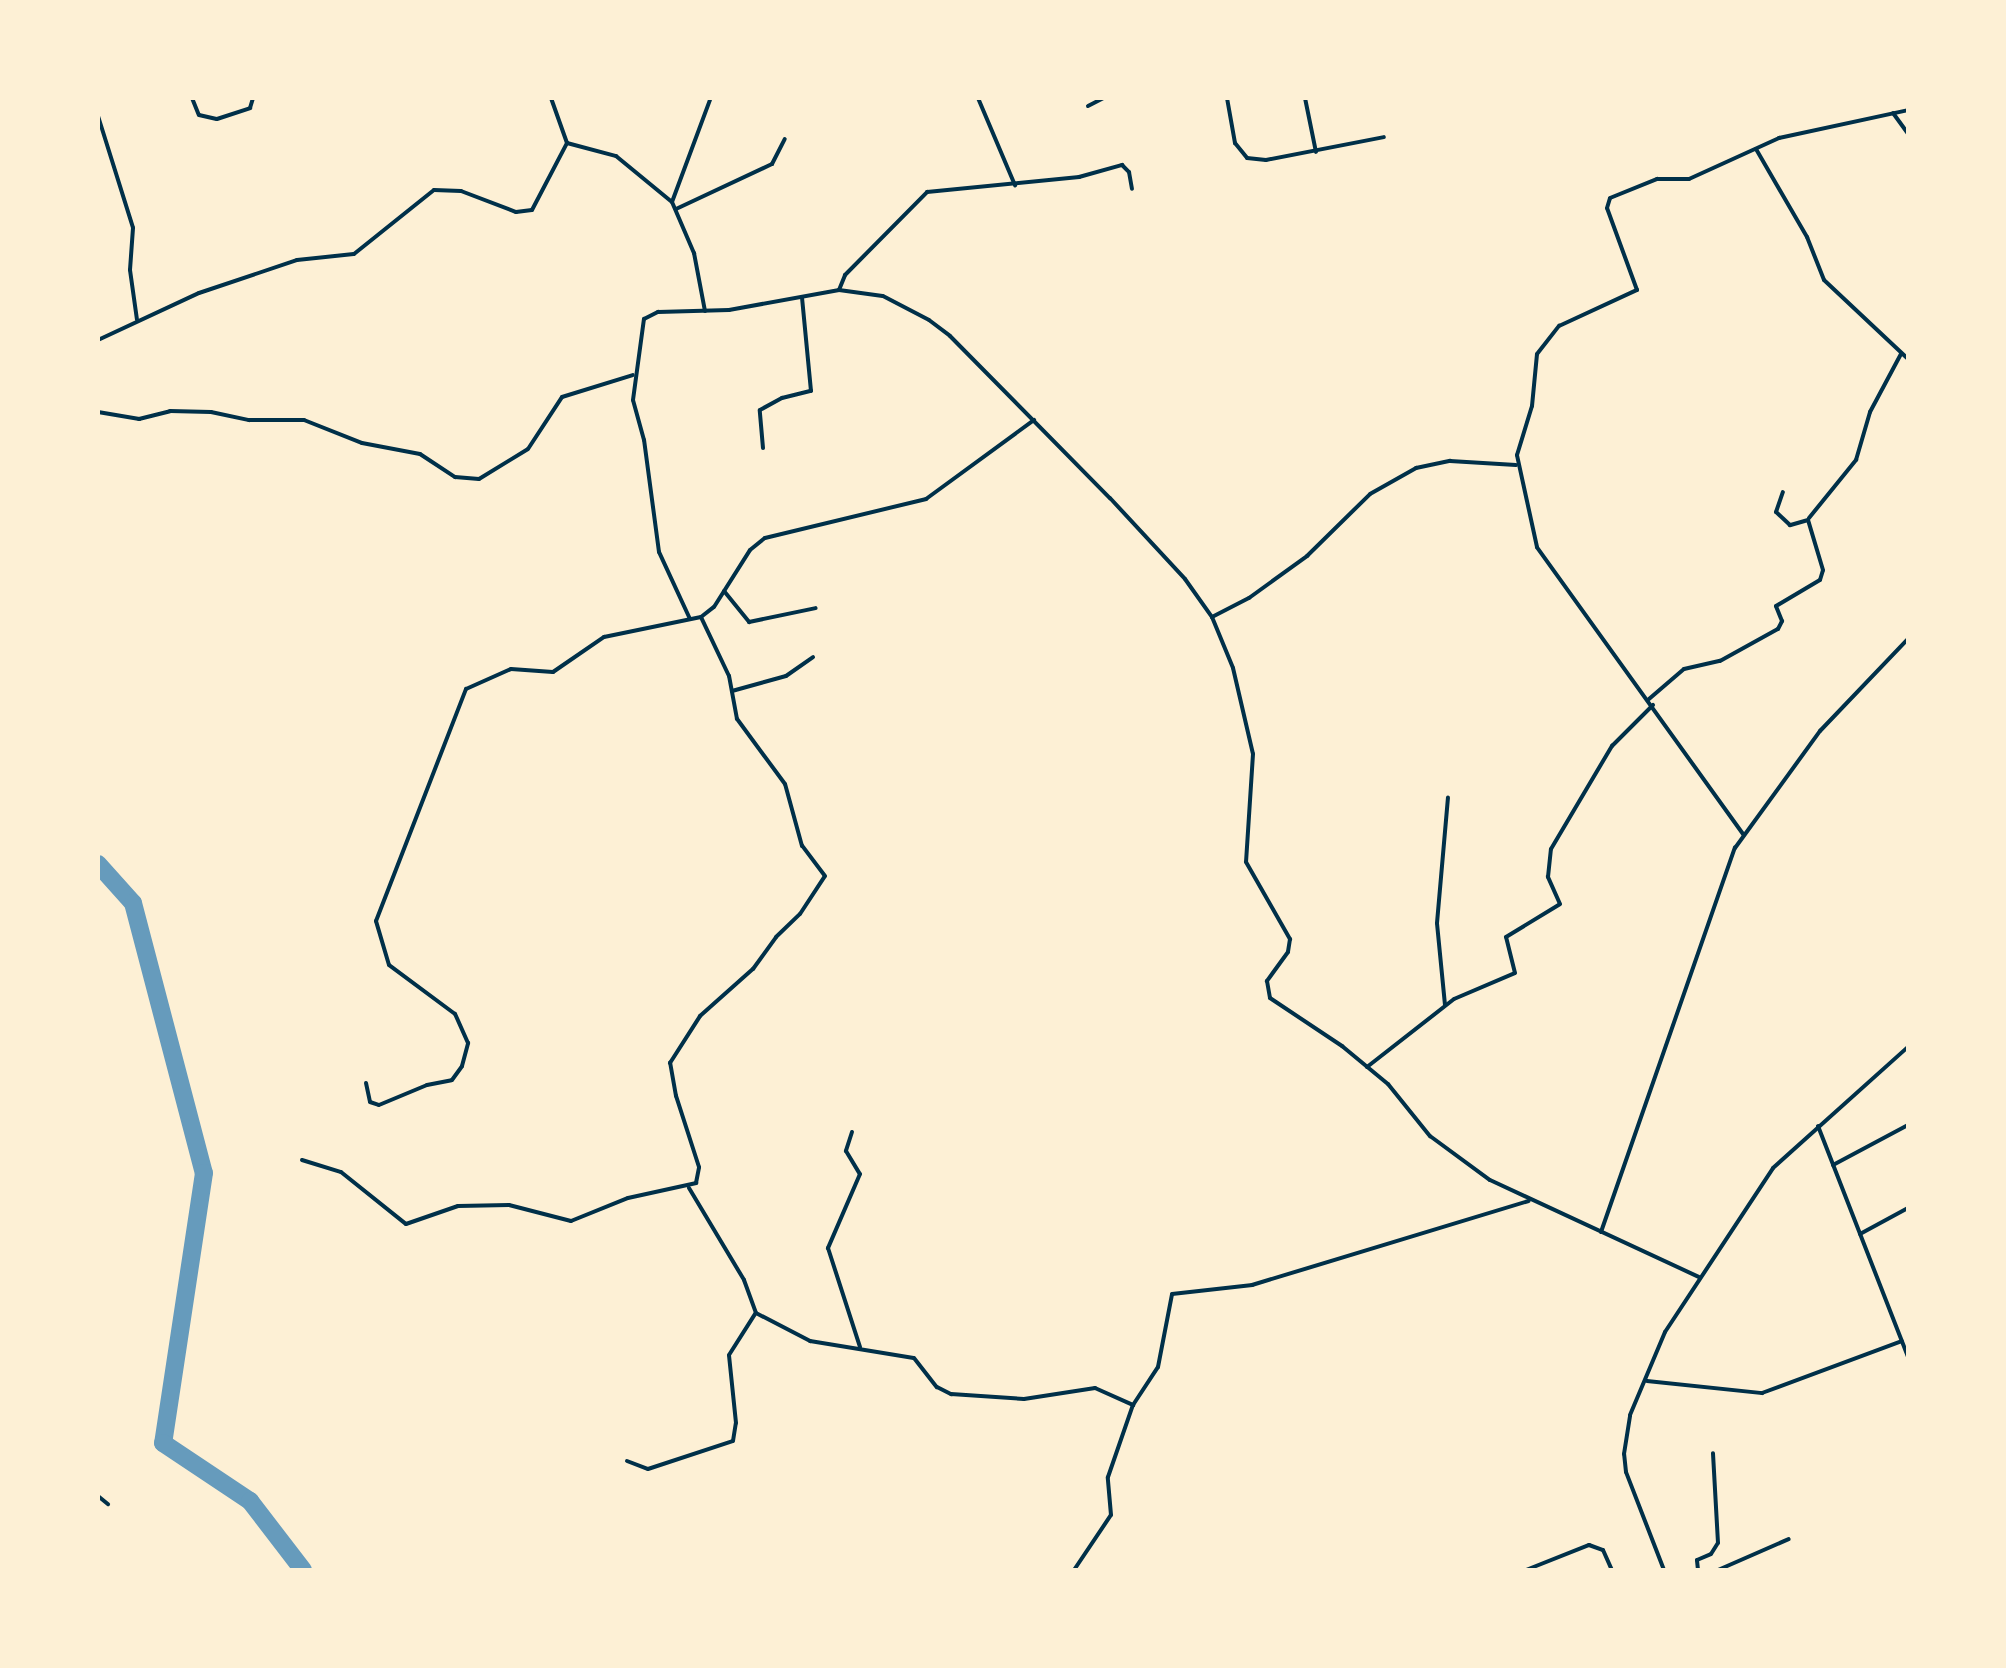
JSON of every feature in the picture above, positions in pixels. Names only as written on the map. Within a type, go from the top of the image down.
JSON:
[{"type":"street","points":[[192,98],[198,114],[217,119],[250,108],[253,98]]},
{"type":"street","points":[[551,98],[566,144]]},
{"type":"street","points":[[978,98],[1014,185]]},
{"type":"street","points":[[1088,106],[1104,98]]},
{"type":"street","points":[[1227,98],[1235,143],[1247,158],[1266,160],[1384,137]]},
{"type":"street","points":[[1305,98],[1316,152]]},
{"type":"street","points":[[672,202],[710,100]]},
{"type":"street","points":[[1743,834],[1537,547],[1518,466],[1542,344],[1559,326],[1636,290],[1607,203],[1658,180],[1689,180],[1792,134],[1908,110]]},
{"type":"street","points":[[1893,114],[1908,134]]},
{"type":"street","points":[[98,116],[134,228],[130,270],[137,320]]},
{"type":"street","points":[[676,209],[772,164],[785,139]]},
{"type":"street","points":[[566,144],[609,152],[672,202],[694,253],[705,311]]},
{"type":"street","points":[[98,340],[137,320],[297,260],[354,254],[434,190],[461,192],[525,212],[537,204],[549,170],[566,144]]},
{"type":"street","points":[[1756,148],[1807,237],[1824,280],[1908,359]]},
{"type":"street","points":[[839,290],[845,275],[928,192],[1079,177],[1122,165],[1130,172],[1132,189]]},
{"type":"street","points":[[690,619],[657,543],[633,374],[644,319],[658,312],[705,311],[839,290],[884,296],[928,320],[1034,420],[1185,579],[1212,617],[1233,668],[1253,754],[1246,862],[1290,939],[1288,952],[1270,974],[1266,990],[1270,998],[1368,1066],[1430,1136],[1490,1180],[1699,1277]]},
{"type":"street","points":[[763,448],[760,410],[811,391],[802,297]]},
{"type":"street","points":[[1782,492],[1776,512],[1790,525],[1808,520],[1861,451],[1870,412],[1901,354]]},
{"type":"street","points":[[98,412],[139,419],[170,412],[211,412],[249,420],[304,420],[362,443],[420,454],[455,477],[480,479],[528,449],[562,398],[633,374]]},
{"type":"street","points":[[366,1083],[370,1102],[379,1105],[427,1084],[452,1080],[462,1066],[468,1043],[455,1014],[389,965],[376,921],[466,689],[511,670],[553,672],[604,637],[701,617],[724,591],[750,550],[765,538],[926,499],[1034,420]]},
{"type":"street","points":[[1212,617],[1249,598],[1308,556],[1370,494],[1416,468],[1450,461],[1518,466]]},
{"type":"street","points":[[1648,699],[1684,669],[1720,661],[1778,630],[1782,621],[1776,606],[1823,576],[1808,520]]},
{"type":"street","points":[[724,591],[749,622],[816,608]]},
{"type":"street","points":[[302,1160],[341,1172],[406,1224],[458,1206],[510,1205],[571,1221],[628,1198],[689,1188],[700,1172],[670,1063],[700,1016],[753,970],[825,876],[802,846],[784,784],[737,719],[732,691],[701,617]]},
{"type":"street","points":[[1601,1232],[1728,863],[1743,834],[1820,732],[1908,640]]},
{"type":"street","points":[[732,691],[786,676],[813,658]]},
{"type":"street","points":[[1368,1066],[1445,1005],[1514,973],[1506,936],[1560,904],[1548,877],[1551,849],[1612,746],[1653,705]]},
{"type":"street","points":[[1445,1005],[1437,922],[1448,797]]},
{"type":"street","points":[[1664,1570],[1626,1472],[1624,1454],[1630,1414],[1665,1332],[1774,1168],[1908,1047]]},
{"type":"street","points":[[1833,1165],[1908,1125]]},
{"type":"street","points":[[1818,1126],[1908,1357]]},
{"type":"street","points":[[852,1132],[846,1151],[858,1168],[858,1180],[828,1248],[860,1347]]},
{"type":"street","points":[[689,1188],[744,1280],[756,1313],[818,1344],[860,1347],[914,1358],[937,1386],[952,1394],[1024,1399],[1095,1388],[1134,1406]]},
{"type":"street","points":[[1074,1570],[1111,1515],[1108,1477],[1134,1406],[1158,1367],[1168,1300],[1178,1291],[1252,1285],[1529,1201]]},
{"type":"street","points":[[1860,1234],[1908,1208]]},
{"type":"street","points":[[627,1461],[648,1469],[733,1441],[736,1423],[729,1355],[756,1313]]},
{"type":"street","points":[[1644,1380],[1762,1393],[1902,1341]]},
{"type":"street","points":[[1698,1570],[1697,1560],[1711,1554],[1718,1543],[1713,1453]]},
{"type":"street","points":[[98,1496],[108,1504]]},
{"type":"street","points":[[1718,1570],[1789,1539]]},
{"type":"street","points":[[1526,1570],[1590,1545],[1604,1550],[1612,1570]]},
{"type":"waterway","points":[[98,864],[133,903],[204,1173],[163,1443],[250,1501],[303,1570]]}]
